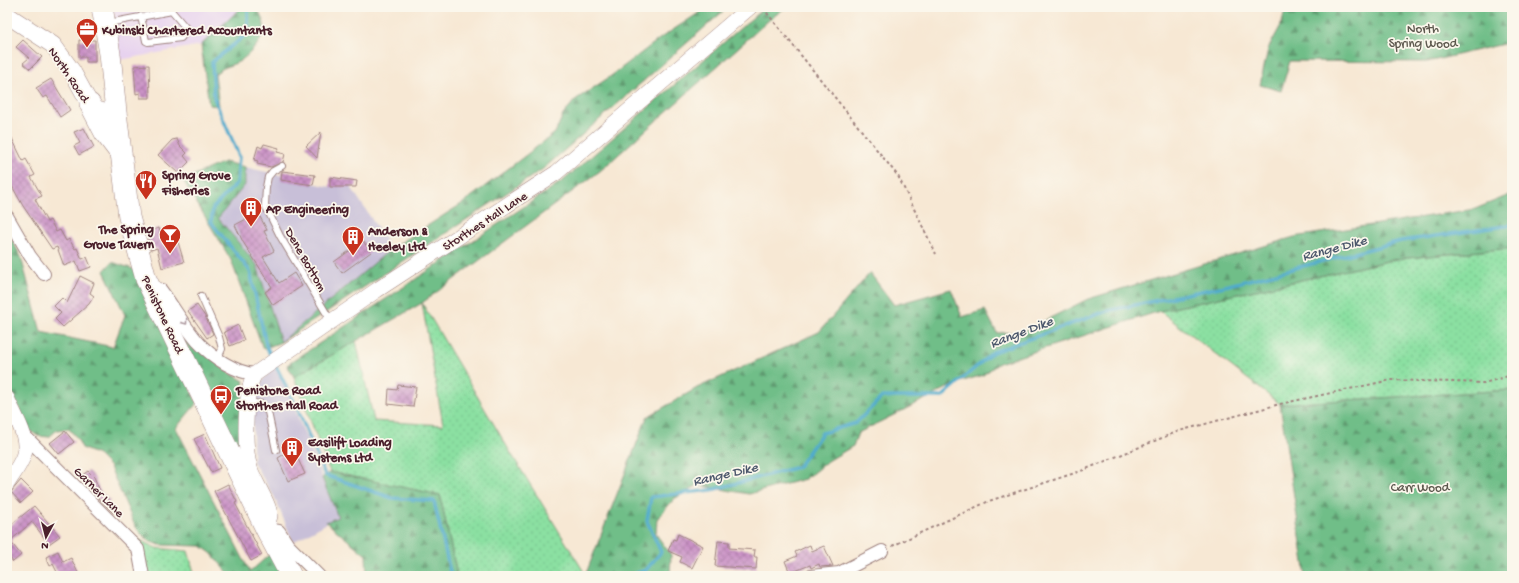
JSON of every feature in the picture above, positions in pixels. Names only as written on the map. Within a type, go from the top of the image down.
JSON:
[{"type":"highway","name":"Penistone Road","points":[[104,15],[129,217],[149,285],[266,529],[292,576]]},
{"type":"highway","points":[[90,104],[105,133],[121,154]]},
{"type":"main road","name":"North Road","points":[[7,15],[53,45],[72,71],[90,104],[97,110],[106,113],[116,112]]},
{"type":"street","name":"Storthes Hall Lane","points":[[259,372],[458,236],[556,173],[750,7]]},
{"type":"street","points":[[7,216],[30,256],[44,274]]},
{"type":"street","points":[[149,285],[162,290],[200,343],[218,358],[238,371],[259,372]]},
{"type":"street","points":[[259,372],[251,380],[248,402],[247,455],[250,468],[270,515],[266,529],[279,531],[288,545],[319,576]]},
{"type":"street","points":[[7,398],[26,444],[23,457],[7,484]]},
{"type":"street","name":"Garner Lane","points":[[23,434],[138,549],[143,576]]},
{"type":"street","points":[[811,576],[839,573],[882,550]]},
{"type":"lane","points":[[104,15],[141,16],[170,9],[186,28],[185,33],[181,38],[148,42],[146,41],[141,16]]},
{"type":"lane","name":"Dene Bottom","points":[[282,166],[273,170],[268,176],[265,205],[280,236],[332,321]]},
{"type":"lane","points":[[201,296],[219,337],[222,349],[218,358]]},
{"type":"lane","points":[[248,402],[261,404],[268,412],[276,450]]},
{"type":"path","points":[[762,7],[898,176],[936,254]]},
{"type":"path","points":[[882,550],[989,501],[1081,471],[1179,431],[1280,404],[1390,380],[1484,383],[1512,375]]},
{"type":"shaded area","points":[[113,7],[242,7],[201,45],[120,60]]},
{"type":"shaded area","points":[[245,167],[330,187],[351,187],[391,249],[281,342],[257,265],[218,218],[244,185]]},
{"type":"shaded area","points":[[276,363],[338,517],[293,542],[274,496],[253,462],[253,393]]},
{"type":"green space","points":[[242,7],[256,7],[263,19],[264,32],[256,46],[248,55],[240,61],[215,74],[219,106],[209,105],[201,45]]},
{"type":"green space","points":[[708,7],[728,7],[543,169],[281,342],[391,249],[463,203],[555,133],[563,115],[575,100],[611,76],[662,37]]},
{"type":"green space","points":[[765,7],[786,7],[769,20],[600,171],[422,303],[294,377],[287,365],[564,180]]},
{"type":"green space","name":"North Spring Wood","points":[[1286,7],[1512,7],[1512,42],[1427,62],[1290,61],[1281,91],[1260,85],[1268,49],[1281,25]]},
{"type":"green space","points":[[224,162],[245,167],[245,185],[218,218],[257,265],[281,342],[263,349],[231,260],[183,180]]},
{"type":"green space","points":[[1512,194],[1512,248],[1397,259],[1160,311],[999,363],[983,375],[957,383],[858,433],[853,446],[828,461],[805,479],[749,494],[698,485],[674,499],[657,519],[656,534],[671,555],[670,576],[585,576],[647,417],[697,388],[819,332],[870,273],[894,305],[951,289],[962,317],[985,310],[997,333],[1022,332],[1088,299],[1294,237],[1475,209]]},
{"type":"green space","points":[[7,230],[21,257],[41,332],[113,347],[125,315],[104,271],[112,262],[136,270],[197,403],[176,428],[250,572],[271,553],[282,576],[231,576],[211,553],[201,546],[160,545],[151,542],[142,535],[135,526],[110,467],[98,455],[82,448],[77,438],[69,429],[57,430],[49,437],[38,436],[29,430],[7,382]]},
{"type":"green space","points":[[1512,248],[1512,390],[1280,404],[1160,311],[1397,259]]},
{"type":"green space","points":[[422,303],[512,455],[584,572],[584,576],[459,576],[457,575],[440,495],[330,472],[294,377],[356,341],[374,421],[443,425]]},
{"type":"green space","points":[[172,316],[223,369],[244,381],[242,388],[241,457]]},
{"type":"green space","name":"Carr Wood","points":[[1512,390],[1512,576],[1306,576],[1280,404]]},
{"type":"green space","points":[[330,472],[440,495],[457,575],[459,576],[367,576],[366,555],[326,522],[338,517],[322,478]]},
{"type":"green space","points":[[133,537],[156,548],[188,551],[195,576],[148,576]]},
{"type":"building","points":[[23,40],[42,57],[30,69],[23,63],[29,58],[16,47]]},
{"type":"building","name":"Kubinski Chartered Accountants","points":[[79,40],[95,40],[95,62],[86,62],[86,57],[79,57]]},
{"type":"building","points":[[149,65],[150,98],[140,98],[140,93],[136,94],[134,66]]},
{"type":"building","points":[[51,79],[70,110],[60,117],[47,96],[43,98],[36,88]]},
{"type":"building","points":[[7,128],[23,161],[26,159],[35,175],[31,177],[42,196],[35,199],[47,222],[50,220],[56,232],[60,230],[66,241],[69,239],[75,249],[77,248],[82,259],[87,257],[91,267],[80,271],[76,261],[64,266],[57,247],[52,249],[23,206],[7,177]]},
{"type":"building","points":[[84,128],[94,147],[79,155],[74,146],[80,143],[74,132]]},
{"type":"building","points":[[321,132],[317,158],[306,146]]},
{"type":"building","points":[[177,139],[180,146],[187,153],[184,156],[189,162],[178,173],[158,155],[172,140]]},
{"type":"building","points":[[264,144],[279,148],[277,152],[285,154],[283,162],[271,167],[257,164],[258,161],[254,160],[258,146],[262,148]]},
{"type":"building","points":[[282,171],[315,175],[313,185],[281,180]]},
{"type":"building","points":[[330,177],[357,181],[356,187],[330,187]]},
{"type":"building","points":[[258,213],[267,230],[264,231],[274,251],[263,257],[279,283],[294,273],[302,286],[273,305],[265,292],[272,287],[243,242],[235,225]]},
{"type":"building","name":"The Spring Grove Tavern","points":[[159,228],[164,246],[178,242],[184,262],[162,268],[157,248],[151,250],[146,232]]},
{"type":"building","name":"Anderson & Heeley Ltd","points":[[363,241],[371,252],[342,273],[334,262]]},
{"type":"building","points":[[80,276],[94,283],[90,293],[94,296],[89,304],[63,327],[55,319],[61,313],[54,306],[62,298],[67,303]]},
{"type":"building","points":[[197,305],[206,318],[213,334],[207,338],[188,311]]},
{"type":"building","points":[[238,325],[244,340],[230,346],[224,332]]},
{"type":"building","points":[[398,385],[416,387],[413,407],[388,404],[389,389],[397,390]]},
{"type":"building","points":[[65,431],[74,442],[59,454],[50,443]]},
{"type":"building","points":[[205,434],[220,468],[211,472],[194,439]]},
{"type":"building","name":"Easilift Loading Systems Ltd","points":[[290,442],[305,474],[288,481],[278,458],[286,453],[282,446]]},
{"type":"building","points":[[88,471],[94,477],[100,491],[110,501],[108,503],[117,511],[113,513],[88,488],[81,476]]},
{"type":"building","points":[[21,480],[33,492],[21,503],[11,492]]},
{"type":"building","points":[[228,484],[237,502],[235,503],[262,555],[251,561],[214,491]]},
{"type":"building","points":[[34,506],[60,536],[49,544],[32,522],[10,541],[21,555],[13,562],[7,554],[7,528]]},
{"type":"building","points":[[678,534],[703,546],[692,568],[680,562],[682,557],[668,551],[673,539],[676,540]]},
{"type":"building","points":[[718,541],[729,542],[729,548],[755,550],[754,557],[757,557],[756,569],[715,566]]},
{"type":"building","points":[[810,545],[812,551],[824,546],[833,566],[820,567],[819,564],[811,568],[810,565],[790,573],[785,561],[797,556],[795,552]]},
{"type":"building","points":[[58,551],[63,562],[71,558],[78,573],[71,576],[59,576],[53,564],[50,566],[46,557]]},
{"type":"waterway","points":[[248,7],[248,33],[212,62],[214,98],[239,156],[237,183],[213,208],[211,222],[250,271],[266,345],[272,359]]},
{"type":"waterway","name":"Range Dike","points":[[628,576],[646,570],[661,552],[647,521],[651,497],[711,490],[798,467],[822,433],[856,423],[882,397],[942,397],[993,352],[1107,311],[1229,285],[1401,241],[1512,225]]},
{"type":"waterway","points":[[275,364],[298,410],[325,475],[392,498],[434,501],[451,576]]},
{"type":"place","name":"Kubinski Chartered Accountants","points":[[87,48]]},
{"type":"place","name":"Spring Grove Fisheries","points":[[146,200]]},
{"type":"place","name":"AP Engineering","points":[[251,228]]},
{"type":"place","name":"The Spring Grove Tavern","points":[[170,254]]},
{"type":"place","name":"Anderson & Heeley Ltd","points":[[353,256]]},
{"type":"place","name":"Penistone Road Storthes Hall Road","points":[[221,416]]},
{"type":"place","name":"Easilift Loading Systems Ltd","points":[[292,468]]}]
